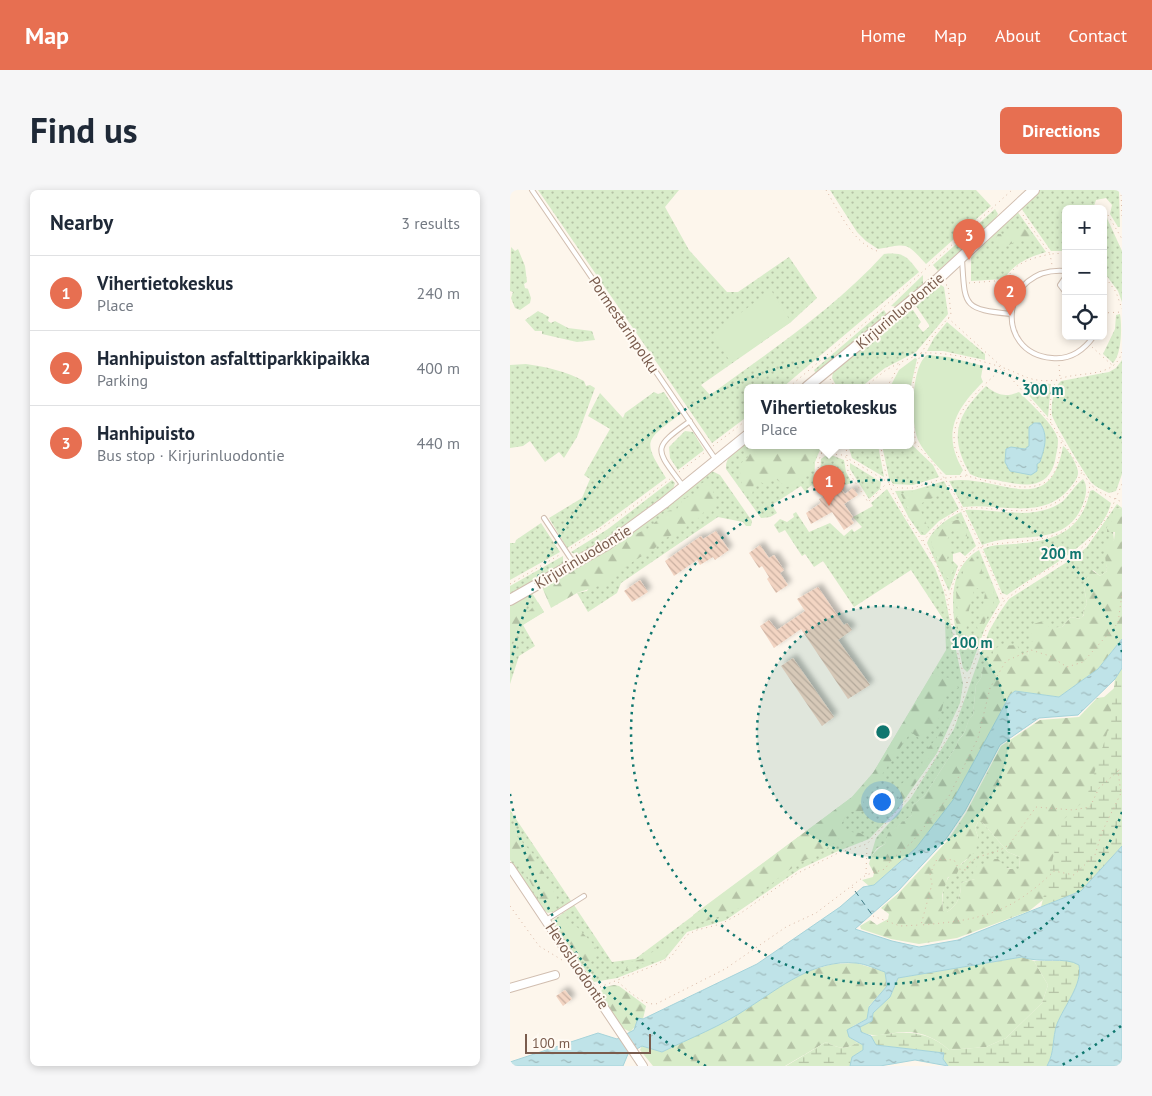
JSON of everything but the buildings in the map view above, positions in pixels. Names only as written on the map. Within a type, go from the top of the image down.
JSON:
[{"type":"street","name":"Kirjurinluodontie","points":[[811,384],[938,279],[1034,190]]},
{"type":"street","name":"Kirjurinluodontie","points":[[510,600],[574,564],[627,531],[744,438]]},
{"type":"street","name":"Hevosluodontie","points":[[510,867],[643,1066]]},
{"type":"street","points":[[510,988],[555,975]]},
{"type":"lane","name":"Pormestarinpolku","points":[[532,190],[716,460]]},
{"type":"lane","points":[[962,257],[965,298],[972,307],[982,311],[1011,314]]},
{"type":"lane","points":[[1062,271],[1052,271],[1032,277],[1021,286],[1013,300],[1011,314],[1013,329],[1020,342],[1031,352],[1044,358],[1058,359],[1072,356],[1091,340]]},
{"type":"lane","points":[[683,487],[661,454],[660,446],[664,440],[690,421]]},
{"type":"lane","points":[[544,518],[574,564]]},
{"type":"lane","points":[[546,920],[584,896]]},
{"type":"path","points":[[826,190],[856,236],[871,249],[880,252]]},
{"type":"path","points":[[793,384],[879,312],[1012,190]]},
{"type":"path","points":[[1121,190],[1122,217]]},
{"type":"path","points":[[1009,193],[1050,254],[1052,271]]},
{"type":"path","points":[[1108,215],[1122,239]]},
{"type":"path","points":[[964,283],[1007,280],[1018,266],[1032,258],[1062,253]]},
{"type":"path","points":[[913,384],[921,353],[951,315],[948,285],[942,284],[938,279]]},
{"type":"path","points":[[1107,280],[1116,292],[1122,310],[1107,312]]},
{"type":"path","points":[[948,318],[1002,368],[1051,422],[1090,484],[1099,492],[1122,502]]},
{"type":"path","points":[[1088,344],[1114,366]]},
{"type":"path","points":[[869,384],[886,370],[921,353],[957,356],[1002,368],[1031,380],[1057,380],[1104,371],[1114,366],[1122,352]]},
{"type":"path","points":[[1058,359],[1060,379]]},
{"type":"path","points":[[889,384],[901,362]]},
{"type":"path","points":[[967,476],[955,447],[954,436],[958,421],[971,398],[1002,368]]},
{"type":"path","points":[[1051,422],[1051,398],[1057,380]]},
{"type":"path","points":[[914,420],[916,444],[931,459],[945,478],[981,547],[1004,601]]},
{"type":"path","points":[[510,584],[566,552],[620,516],[744,422]]},
{"type":"path","points":[[821,453],[832,453],[847,458],[898,488],[913,488],[945,478],[967,476],[1019,487],[1036,487],[1046,482],[1053,475],[1062,438]]},
{"type":"path","points":[[819,488],[818,462],[823,449]]},
{"type":"path","points":[[846,449],[848,471],[868,502],[887,483]]},
{"type":"path","points":[[881,449],[887,483],[937,566],[949,601],[959,663],[967,683]]},
{"type":"path","points":[[923,541],[948,517],[962,509],[977,507],[1036,511],[1052,505],[1066,496],[1074,487],[1082,471]]},
{"type":"path","points":[[949,601],[960,568],[968,556],[981,547],[1035,540],[1067,529],[1078,518],[1085,506],[1090,484]]},
{"type":"path","points":[[592,989],[617,981],[670,957],[687,935],[697,930],[721,924],[741,913],[796,874],[838,853],[867,844],[910,796],[932,764],[951,731],[962,704],[967,683],[987,627],[1004,601],[1033,578],[1075,554],[1090,540],[1117,499],[1122,484]]},
{"type":"path","points":[[617,981],[643,1001],[650,1005],[656,1004],[725,969],[786,928],[816,913],[866,875],[885,869],[891,860],[912,842],[949,796],[978,738],[990,688],[1006,661],[1030,650],[1050,656],[1067,667],[1083,662],[1118,623],[1122,594]]},
{"type":"path","points":[[921,925],[932,884],[930,874],[937,859],[954,860],[959,869],[966,870],[968,863],[978,857],[998,851],[1009,845],[1036,807],[1072,810],[1090,807],[1098,788],[1122,768]]},
{"type":"path","points":[[873,916],[900,926],[968,921],[994,913],[1036,888],[1054,871],[1074,875],[1095,855],[1102,832],[1121,793],[1118,772]]},
{"type":"path","points":[[866,875],[867,844]]},
{"type":"path","points":[[852,886],[855,891]]},
{"type":"path","points":[[510,906],[539,946],[557,959],[574,963]]},
{"type":"green space","points":[[538,190],[679,190],[665,207],[689,250],[727,292],[738,292],[789,257],[817,298],[791,322],[701,385],[710,395],[823,311],[865,274],[884,254],[897,254],[905,257],[919,272],[787,384],[744,384],[744,419],[712,443]]},
{"type":"green space","points":[[830,190],[976,190],[991,206],[926,264],[914,251],[905,246],[878,249],[866,241],[857,232]]},
{"type":"green space","points":[[1040,190],[1119,190],[1120,227],[1118,227],[1110,214],[1112,205],[1106,198],[1096,200],[1094,205],[1062,205],[1062,251],[1051,251],[1021,208]]},
{"type":"green space","points":[[995,209],[998,214],[996,218],[938,271],[933,265]]},
{"type":"green space","points":[[1017,211],[1046,252],[1022,261],[1004,279],[971,281],[971,258]]},
{"type":"green space","points":[[1107,218],[1122,251],[1122,302],[1118,291],[1107,276]]},
{"type":"green space","points":[[1024,228],[1030,235],[1029,242],[1022,238],[1009,245],[998,245],[994,242],[998,234],[1005,234],[1007,230]]},
{"type":"green space","points":[[511,247],[515,251],[518,249],[525,266],[527,282],[524,284],[531,298],[530,303],[520,310],[515,308],[511,298],[513,292],[510,291]]},
{"type":"green space","points":[[923,275],[923,285],[898,307],[891,306]]},
{"type":"green space","points":[[941,285],[944,287],[948,314],[916,352],[885,368],[865,384],[835,384],[832,378],[833,372],[910,310],[913,310],[921,322],[918,326],[923,332],[929,327],[916,306],[936,287]]},
{"type":"green space","points":[[771,290],[791,322],[731,363],[713,334]]},
{"type":"green space","points":[[884,310],[887,315],[818,372],[815,372],[814,370]]},
{"type":"green space","points":[[538,311],[549,317],[548,321],[551,323],[555,321],[568,328],[592,331],[595,340],[577,342],[542,334],[542,331],[535,331],[525,320]]},
{"type":"green space","points":[[1120,314],[1120,347],[1113,363],[1103,354],[1115,329],[1116,315]]},
{"type":"green space","points":[[947,322],[985,354],[985,360],[943,351],[927,351],[934,338]]},
{"type":"green space","points":[[927,355],[949,357],[983,366],[981,377],[983,382],[965,402],[955,422],[953,444],[956,457],[963,470],[960,475],[946,475],[924,450],[916,434],[914,423],[915,383],[922,361]]},
{"type":"green space","points":[[915,358],[917,359],[911,384],[892,384],[899,370]]},
{"type":"green space","points":[[1122,360],[1122,474],[1116,491],[1109,493],[1092,483],[1077,460],[1052,415],[1052,402],[1054,392],[1061,381],[1109,372],[1116,368]]},
{"type":"green space","points":[[526,364],[563,372],[584,381],[586,386],[590,385],[595,388],[577,437],[564,458],[559,452],[545,462],[530,441],[523,446],[510,448],[510,365]]},
{"type":"green space","points":[[1028,382],[1051,384],[1048,417],[1023,389]]},
{"type":"green space","points":[[986,386],[1002,395],[1019,392],[1042,415],[1056,434],[1058,440],[1057,452],[1053,467],[1042,481],[1034,484],[1016,484],[970,474],[959,448],[959,426],[968,406]]},
{"type":"green space","points":[[654,392],[658,394],[664,392],[679,415],[659,430],[651,442],[653,456],[666,478],[600,527],[567,548],[549,518],[582,498],[590,479],[584,475],[610,429],[588,416],[600,393],[623,418],[625,413]]},
{"type":"green space","points":[[685,431],[693,432],[704,450],[678,470],[670,458],[669,447]]},
{"type":"green space","points":[[744,444],[744,449],[820,449],[815,462],[814,487],[812,485],[807,489],[809,491],[806,493],[801,486],[772,505],[777,513],[770,517],[761,518],[726,469],[730,456]]},
{"type":"green space","points":[[1063,446],[1073,459],[1078,475],[1061,497],[1049,504],[1021,508],[963,507],[949,481],[967,480],[1019,489],[1034,488],[1047,482],[1056,469]]},
{"type":"green space","points":[[914,447],[933,465],[939,477],[913,485],[893,484],[889,478],[883,449],[914,449]]},
{"type":"green space","points":[[751,449],[816,449],[818,452],[811,469],[803,478],[798,479],[797,485],[786,487],[771,475],[764,484],[757,480],[754,483],[752,496],[749,497],[742,487],[740,464],[748,457]]},
{"type":"green space","points":[[849,449],[879,449],[884,477],[852,458]]},
{"type":"green space","points":[[831,455],[844,460],[846,472],[852,483],[845,485],[842,480],[831,486],[829,483],[820,484],[821,459]]},
{"type":"green space","points":[[850,463],[881,482],[880,489],[869,499],[850,469]]},
{"type":"green space","points":[[712,471],[720,475],[752,521],[751,526],[746,526],[743,522],[718,517],[621,583],[617,593],[588,612],[577,593],[587,591],[622,540]]},
{"type":"green space","points":[[1083,479],[1086,484],[1086,493],[1076,517],[1066,527],[1054,533],[995,541],[982,545],[965,510],[1027,513],[1051,508],[1062,502]]},
{"type":"green space","points":[[672,480],[675,483],[673,489],[606,539],[578,556],[571,552],[608,529]]},
{"type":"green space","points":[[944,481],[959,509],[939,521],[925,535],[921,535],[909,518],[895,491],[914,490]]},
{"type":"green space","points":[[710,482],[717,503],[711,513],[704,512],[696,521],[690,521],[686,528],[664,539],[653,550],[635,560],[604,584],[577,593],[551,608],[542,587],[622,540],[647,529],[668,511],[677,509],[684,498],[694,496],[702,483]]},
{"type":"green space","points":[[935,486],[939,487],[939,495],[922,503],[920,509],[929,530],[923,533],[911,517],[901,494]]},
{"type":"green space","points":[[887,489],[935,568],[944,592],[963,684],[960,703],[937,753],[898,809],[869,839],[800,869],[726,920],[687,932],[665,959],[617,978],[594,982],[552,921],[574,905],[612,962],[635,959],[852,797],[873,773],[946,650],[945,622],[911,570],[854,607],[823,561],[814,567],[805,554],[802,556],[785,530],[779,533],[774,525],[780,519],[787,522],[794,517],[793,514],[796,512],[809,532],[830,523],[844,536],[852,529],[854,532],[862,527],[853,517],[873,506],[871,503]]},
{"type":"green space","points":[[1093,490],[1111,503],[1105,517],[1095,531],[1082,544],[1051,566],[1007,595],[1002,593],[983,549],[995,545],[1028,543],[1053,537],[1064,532],[1080,517],[1090,491]]},
{"type":"green space","points":[[1117,504],[1122,508],[1115,509],[1112,521],[1114,540],[1105,549],[1107,571],[1100,576],[1093,570],[1084,586],[1087,604],[1081,619],[1071,617],[1062,627],[1040,635],[1033,643],[1028,655],[983,667],[981,678],[976,685],[973,715],[963,735],[925,795],[912,806],[912,815],[889,833],[885,844],[877,848],[870,858],[876,838],[911,798],[954,729],[989,631],[1009,599],[1075,557],[1087,547]]},
{"type":"green space","points":[[1122,508],[1122,639],[1098,669],[1059,697],[1015,691],[1010,695],[953,800],[916,848],[874,885],[869,886],[862,880],[873,877],[874,873],[869,864],[873,855],[885,844],[888,833],[912,815],[912,806],[925,795],[964,733],[968,721],[973,715],[976,685],[981,678],[983,667],[989,665],[994,649],[1000,646],[1017,645],[1022,656],[1028,655],[1030,647],[1027,645],[1028,642],[1034,641],[1036,637],[1029,632],[1030,625],[1043,621],[1050,628],[1062,627],[1071,617],[1080,619],[1084,615],[1083,611],[1087,604],[1084,586],[1090,569],[1100,576],[1107,571],[1104,549],[1109,542],[1114,540],[1115,532],[1107,532],[1107,527],[1112,521],[1111,516],[1115,509]]},
{"type":"green space","points":[[961,512],[976,546],[965,556],[960,552],[953,554],[953,561],[958,566],[949,591],[927,543],[941,524]]},
{"type":"green space","points":[[956,520],[960,520],[967,530],[967,538],[962,540],[957,531],[952,531],[947,540],[950,546],[947,559],[954,570],[949,579],[944,576],[931,543],[942,528]]},
{"type":"green space","points":[[541,523],[560,552],[510,580],[510,543],[515,543],[516,540]]},
{"type":"green space","points":[[979,550],[1000,602],[985,628],[970,669],[967,672],[963,668],[954,621],[954,588],[958,573],[966,560]]},
{"type":"green space","points":[[563,556],[563,566],[510,595],[510,586]]},
{"type":"green space","points":[[972,557],[982,563],[982,576],[988,581],[994,591],[994,597],[992,608],[985,623],[982,625],[982,632],[978,633],[977,626],[981,622],[979,615],[985,593],[977,588],[974,590],[968,614],[971,620],[967,624],[965,639],[962,639],[955,619],[958,616],[956,590],[960,586],[964,568]]},
{"type":"green space","points":[[532,593],[544,612],[523,625],[535,646],[519,656],[510,684],[510,605]]},
{"type":"green space","points":[[529,595],[530,598],[525,611],[529,611],[538,602],[544,612],[522,625],[510,646],[510,605]]},
{"type":"green space","points":[[937,666],[939,677],[954,678],[958,688],[945,695],[938,720],[926,736],[920,739],[911,732],[877,782],[861,797],[865,806],[863,811],[848,812],[841,825],[843,831],[860,833],[867,837],[857,842],[840,837],[826,849],[787,872],[740,908],[695,924],[693,915],[852,797],[873,773]]},
{"type":"green space","points":[[1122,668],[1122,846],[1081,891],[1041,907],[1062,821],[1086,799],[1109,727],[1115,679]]},
{"type":"green space","points":[[1120,683],[1122,837],[1029,911],[957,938],[919,944],[891,939],[861,929],[860,926],[870,920],[877,925],[888,919],[889,914],[881,908],[899,893],[948,840],[966,813],[1001,746],[1040,720],[1079,717],[1097,698],[1104,697]],"holes":[[[978,822],[982,822],[1008,852],[1020,857],[1019,869],[1008,869],[998,859],[991,859],[988,866],[978,865],[973,871],[975,879],[961,883],[956,903],[947,912],[943,912],[942,895],[948,877],[956,876],[961,864],[976,851],[978,837],[975,828]]]},
{"type":"green space","points":[[940,731],[944,737],[928,759],[928,766],[893,814],[890,809],[901,796],[899,786],[922,766],[923,754],[937,738],[935,733]]},
{"type":"green space","points":[[510,810],[571,901],[556,911],[548,913],[544,910],[510,860]]},
{"type":"green space","points":[[978,822],[982,822],[1008,852],[1020,857],[1019,870],[988,866],[975,879],[961,883],[956,903],[947,912],[943,912],[944,888],[949,877],[971,853],[978,837],[975,828]]},
{"type":"green space","points":[[510,824],[515,834],[534,855],[557,898],[555,907],[549,910],[544,908],[526,874],[510,853]]},
{"type":"green space","points":[[559,918],[563,918],[570,928],[577,927],[595,946],[597,955],[591,962],[586,962],[581,958],[567,940],[558,924]]},
{"type":"green space","points":[[674,939],[676,942],[662,959],[636,965],[625,971],[630,962],[642,959],[646,954]]},
{"type":"green space","points":[[1023,957],[1034,961],[1048,985],[1042,1003],[1006,1038],[986,1047],[949,1050],[935,1039],[918,1033],[900,1032],[873,1035],[861,1032],[860,1027],[872,1021],[873,1013],[890,997],[898,978]]},
{"type":"green space","points":[[1034,961],[1073,961],[1079,965],[1076,987],[1057,1024],[1051,1056],[1047,1066],[948,1066],[943,1059],[944,1053],[876,1045],[871,1036],[912,1033],[931,1038],[949,1050],[986,1047],[1006,1038],[1042,1003],[1048,985]]},
{"type":"green space","points":[[856,963],[886,972],[887,986],[869,1006],[867,1019],[853,1026],[849,1037],[857,1042],[850,1047],[838,1047],[826,1042],[785,1066],[653,1066],[640,1050],[642,1045],[662,1052],[747,1009],[773,989],[808,971],[833,964]]},
{"type":"green space","points":[[619,986],[646,1006],[643,1019],[630,1032],[621,1027],[599,993],[605,987]]},
{"type":"green space","points":[[826,1042],[834,1046],[846,1048],[857,1042],[863,1045],[863,1050],[852,1057],[850,1066],[786,1066]]},
{"type":"water","points":[[1034,423],[1040,423],[1045,438],[1042,457],[1037,464],[1037,471],[1031,475],[1010,471],[1005,462],[1006,449],[1011,447],[1025,449],[1029,446],[1029,427]]},
{"type":"water","points":[[1122,639],[1122,668],[1115,679],[1078,715],[1039,718],[1000,745],[965,811],[946,839],[898,891],[855,929],[892,941],[919,947],[958,940],[1081,891],[1122,846],[1122,1066],[1047,1066],[1051,1056],[1057,1024],[1076,987],[1079,965],[1067,961],[1037,960],[1022,957],[898,978],[890,997],[873,1013],[872,1021],[860,1027],[861,1032],[871,1036],[876,1045],[944,1053],[943,1059],[948,1066],[915,1060],[880,1066],[850,1066],[852,1057],[863,1050],[863,1045],[849,1037],[847,1030],[867,1019],[869,1007],[887,986],[885,972],[867,965],[841,963],[826,965],[799,976],[728,1020],[662,1052],[642,1046],[628,1054],[623,1066],[510,1066],[510,1062],[598,1033],[617,1039],[634,1030],[638,1018],[643,1019],[757,964],[840,907],[863,887],[874,885],[916,848],[953,800],[1010,695],[1015,691],[1059,697],[1098,669]]},
{"type":"ferry route","points":[[855,891],[873,916]]},
{"type":"place","name":"Hanhipuisto","points":[[969,260]]},
{"type":"place","name":"Hanhipuiston asfalttiparkkipaikka","points":[[1010,316]]},
{"type":"place","name":"Vihertietokeskus","points":[[829,506]]}]
